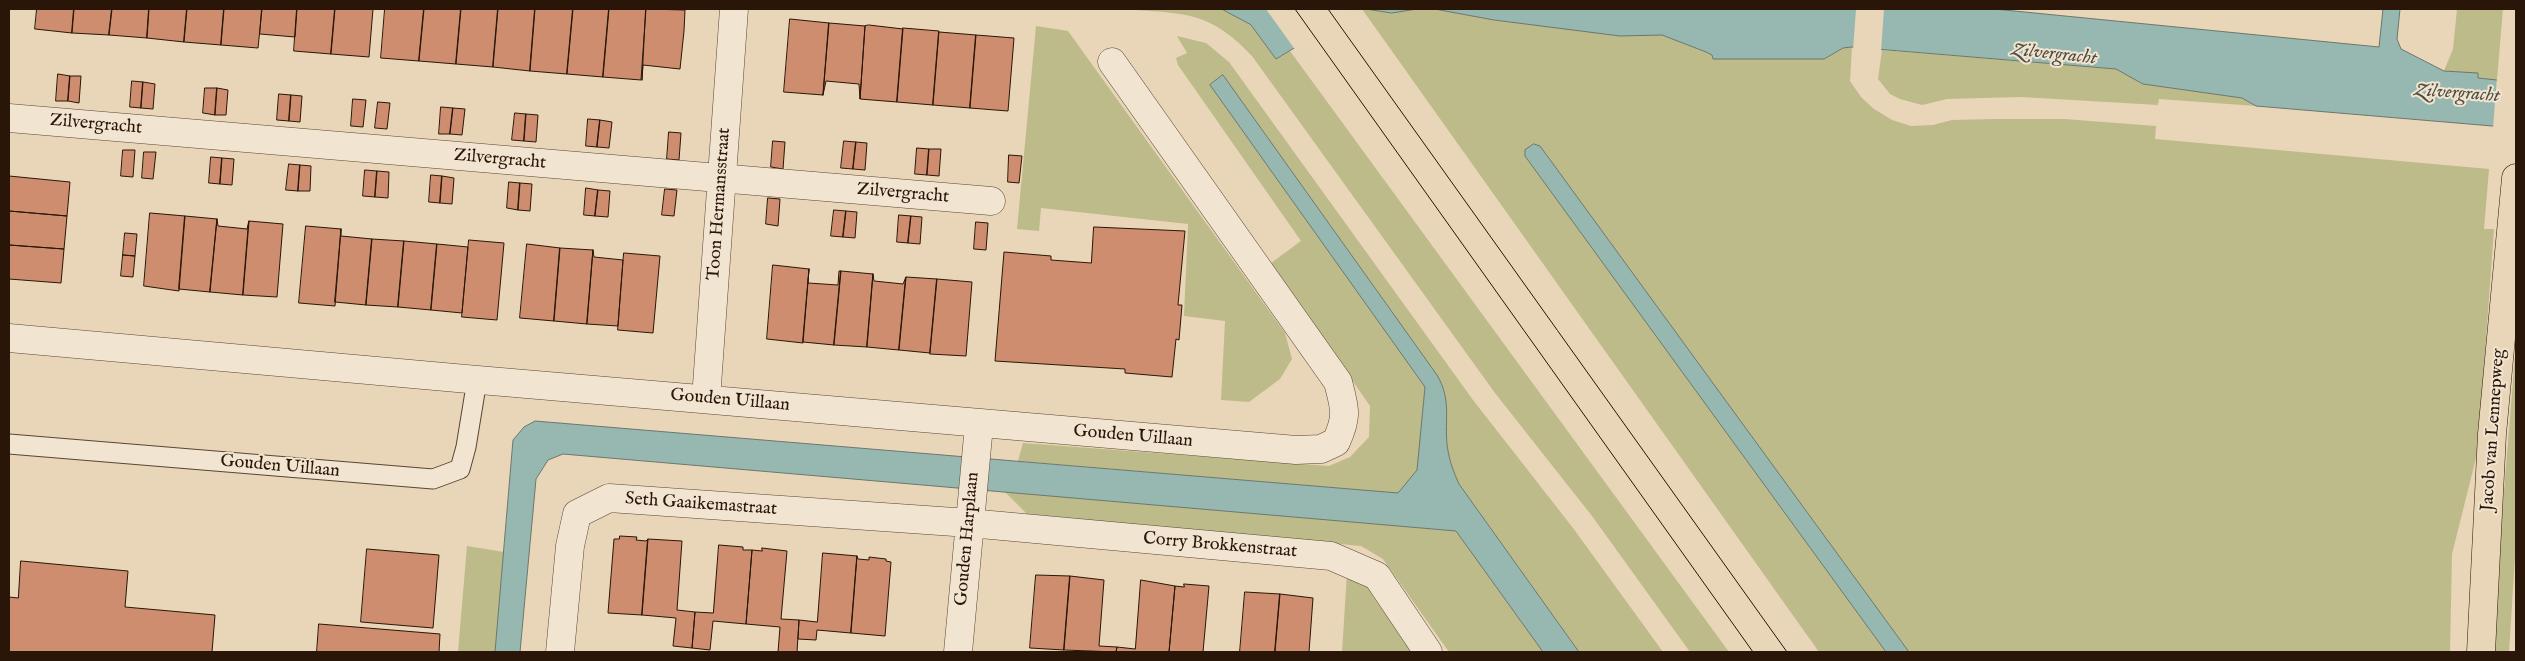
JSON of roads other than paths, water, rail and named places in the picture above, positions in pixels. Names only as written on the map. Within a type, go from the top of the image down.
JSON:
[{"type":"main road","name":"Jacob van Lennepweg","points":[[2481,652],[2492,434],[2516,178]]},
{"type":"street","name":"Toon Hermansstraat","points":[[706,399],[734,9]]},
{"type":"street","name":"Gouden Uillaan","points":[[9,338],[706,399],[978,436],[1296,450],[1321,449],[1336,442],[1345,424],[1344,406],[1338,382],[1112,62]]},
{"type":"street","name":"Zilvergracht","points":[[9,118],[991,201]]},
{"type":"street","name":"Gouden Harplaan","points":[[958,652],[978,436]]},
{"type":"street","name":"Seth Gaaikemastraat","points":[[560,652],[570,546],[577,514],[609,498],[969,523]]},
{"type":"street","name":"Corry Brokkenstraat","points":[[969,523],[1331,556],[1377,576],[1428,652]]},
{"type":"lane","name":"Gouden Uillaan","points":[[9,444],[432,479],[460,469],[466,447],[476,380]]},
{"type":"water","points":[[1222,9],[1359,9],[1276,59],[1251,25]]},
{"type":"water","points":[[1366,9],[1417,9],[1392,13]]},
{"type":"water","points":[[1435,9],[1994,9],[2379,47],[2383,9],[2400,9],[2397,39],[2401,49],[2444,71],[2478,73],[2478,78],[2497,80],[2516,128],[2256,106],[2242,98],[2143,84],[2116,69],[1852,47],[1843,48],[1824,59],[1713,59],[1712,55],[1706,52],[1662,35],[1620,36],[1494,20]]},
{"type":"water","points":[[1223,75],[1437,375],[1445,394],[1449,455],[1459,484],[1579,652],[1543,652],[1456,531],[563,454],[548,460],[536,479],[520,652],[495,652],[513,440],[524,427],[535,421],[1398,493],[1417,470],[1425,387],[1210,85]]},
{"type":"water","points":[[1534,144],[1540,146],[1909,652],[1886,652],[1525,156],[1525,150]]},
{"type":"tram line","points":[[1295,9],[1753,652]]},
{"type":"tram line","points":[[1328,9],[1787,652]]}]
